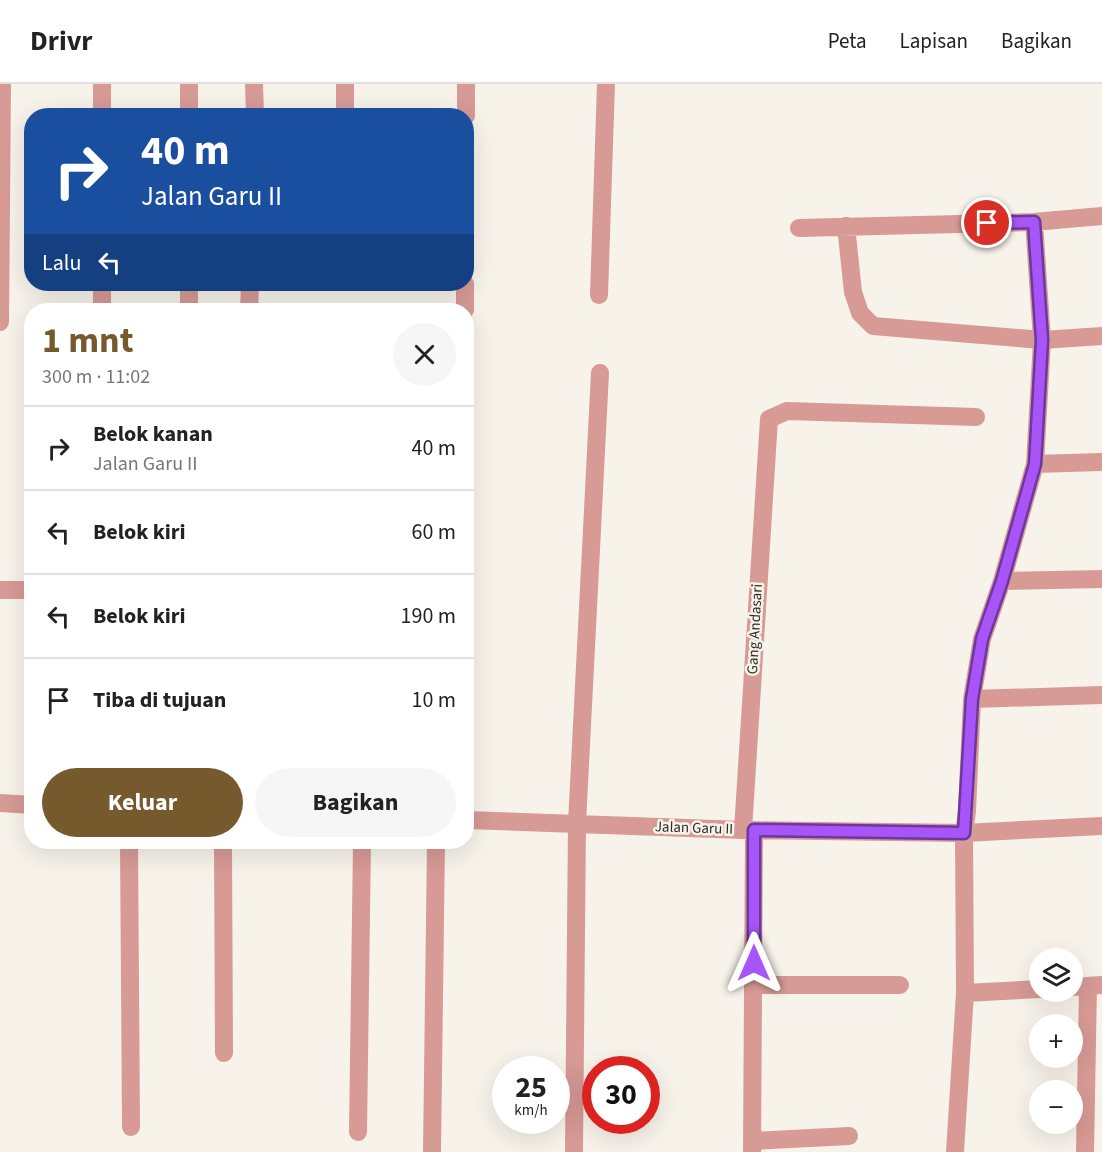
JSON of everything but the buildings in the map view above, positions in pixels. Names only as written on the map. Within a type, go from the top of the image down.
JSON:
[{"type":"street","points":[[0,322],[2,84]]},
{"type":"street","points":[[102,84],[102,108]]},
{"type":"street","points":[[189,84],[189,108]]},
{"type":"street","points":[[254,84],[255,108]]},
{"type":"street","points":[[345,84],[345,108]]},
{"type":"street","points":[[466,84],[466,108]]},
{"type":"street","points":[[599,295],[606,84]]},
{"type":"street","points":[[799,228],[1034,222],[1102,216]]},
{"type":"street","points":[[955,1152],[965,993],[964,833],[972,699],[982,639],[1002,581],[1035,464],[1042,340],[1034,222]]},
{"type":"street","points":[[846,226],[854,292],[860,313],[873,326],[1042,340],[1102,336]]},
{"type":"street","points":[[574,1150],[577,823],[600,373]]},
{"type":"street","name":"Gang Andasari","points":[[752,1147],[755,985],[748,830],[769,419],[787,411],[976,417]]},
{"type":"street","points":[[1035,464],[1102,462]]},
{"type":"street","points":[[1002,581],[1102,579]]},
{"type":"street","points":[[0,590],[24,590]]},
{"type":"street","points":[[972,699],[1102,695]]},
{"type":"street","points":[[0,803],[24,804]]},
{"type":"street","name":"Jalan Garu II","points":[[474,820],[748,830],[964,833],[1102,826]]},
{"type":"street","points":[[129,849],[131,1127]]},
{"type":"street","points":[[223,849],[224,1053]]},
{"type":"street","points":[[358,1132],[362,849]]},
{"type":"street","points":[[432,1152],[436,849]]},
{"type":"street","points":[[755,985],[900,986]]},
{"type":"street","points":[[1085,1152],[1088,986]]},
{"type":"street","points":[[965,993],[1029,990]]},
{"type":"street","points":[[752,1147],[849,1136]]},
{"type":"route","points":[[754,963],[754,830],[964,833],[972,699],[982,639],[1002,581],[1035,464],[1042,340],[1034,222],[987,223]]}]
